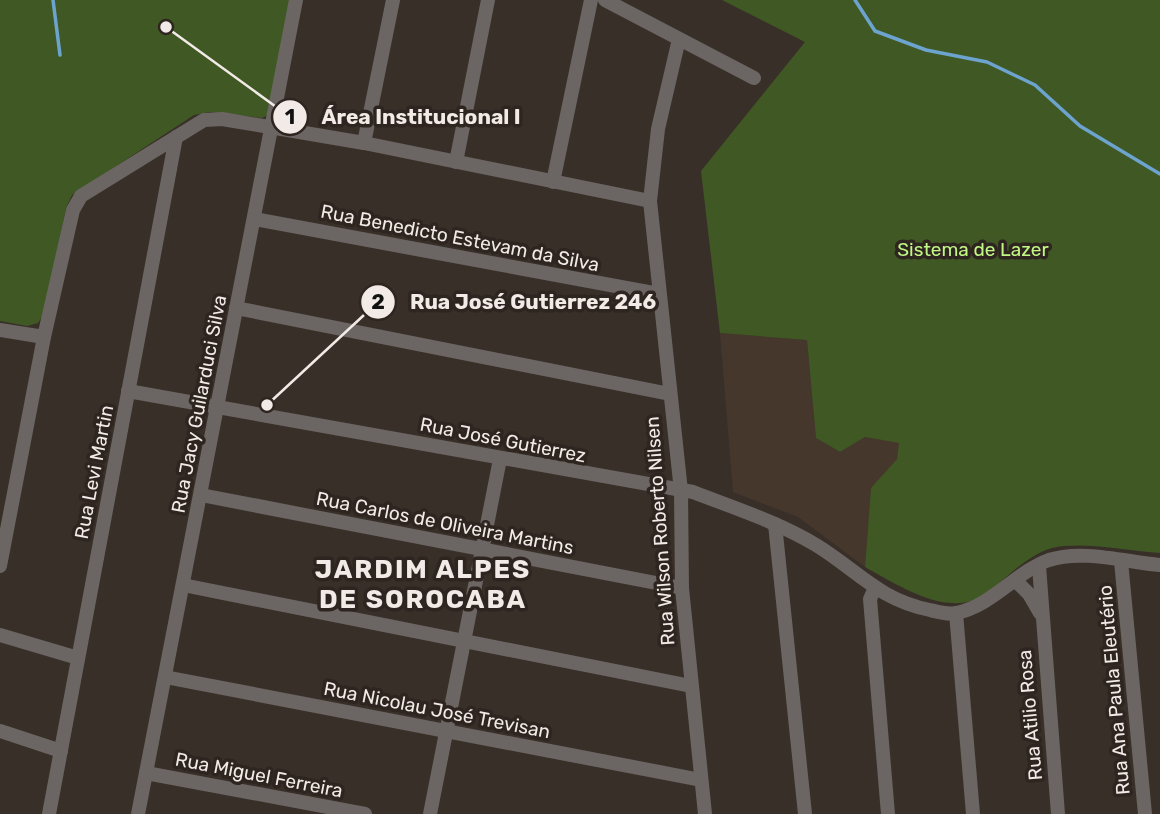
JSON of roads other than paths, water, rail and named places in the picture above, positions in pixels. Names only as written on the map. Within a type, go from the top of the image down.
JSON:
[{"type":"street","name":"Rua Jacy Guilarduci Silva","points":[[138,814],[296,0]]},
{"type":"street","points":[[364,143],[393,0]]},
{"type":"street","points":[[456,162],[488,0]]},
{"type":"street","points":[[553,182],[591,0]]},
{"type":"street","points":[[605,0],[754,78]]},
{"type":"street","name":"Rua Wilson Roberto Nilsen","points":[[679,39],[658,129],[650,201],[681,491],[682,588],[705,814]]},
{"type":"street","points":[[0,566],[44,337],[73,211],[81,196],[204,120],[222,119],[364,143],[650,201]]},
{"type":"street","name":"Rua Levi Martin","points":[[49,814],[176,137]]},
{"type":"street","name":"Rua Benedicto Estevam da Silva","points":[[254,219],[659,294]]},
{"type":"street","points":[[236,308],[670,394]]},
{"type":"street","points":[[0,330],[44,337]]},
{"type":"street","name":"Rua José Gutierrez","points":[[128,391],[693,492],[775,524],[817,545],[874,590],[917,608],[956,613]]},
{"type":"street","points":[[430,814],[500,459]]},
{"type":"street","name":"Rua Carlos de Oliveira Martins","points":[[201,495],[682,588]]},
{"type":"street","points":[[775,524],[805,814]]},
{"type":"street","points":[[779,566],[785,551],[800,537]]},
{"type":"street","points":[[972,814],[956,613],[984,602],[1039,566],[1060,558],[1160,565]]},
{"type":"street","name":"Rua Ana Paula Eleutério","points":[[1121,561],[1145,814]]},
{"type":"street","name":"Rua Atilio Rosa","points":[[1039,566],[1043,595],[1040,613],[1058,814]]},
{"type":"street","points":[[1016,581],[1029,594],[1040,613]]},
{"type":"street","points":[[183,585],[691,686]]},
{"type":"street","points":[[874,590],[870,599],[888,814]]},
{"type":"street","points":[[0,635],[78,658]]},
{"type":"street","name":"Rua Nicolau José Trevisan","points":[[166,677],[701,780]]},
{"type":"street","points":[[0,731],[61,751]]},
{"type":"street","name":"Rua Miguel Ferreira","points":[[146,773],[365,814]]},
{"type":"waterway","points":[[53,0],[60,55]]},
{"type":"waterway","points":[[855,0],[875,31],[926,50],[987,62],[1035,85],[1080,126],[1160,174]]},
{"type":"place","name":"Área Institucional I","points":[[166,27]]},
{"type":"place","name":"Rua José Gutierrez 246","points":[[267,405]]},
{"type":"district","name":"JARDIM ALPES DE SOROCABA","points":[[423,584]]},
{"type":"park label","name":"Sistema de Lazer","points":[[973,249]]}]
